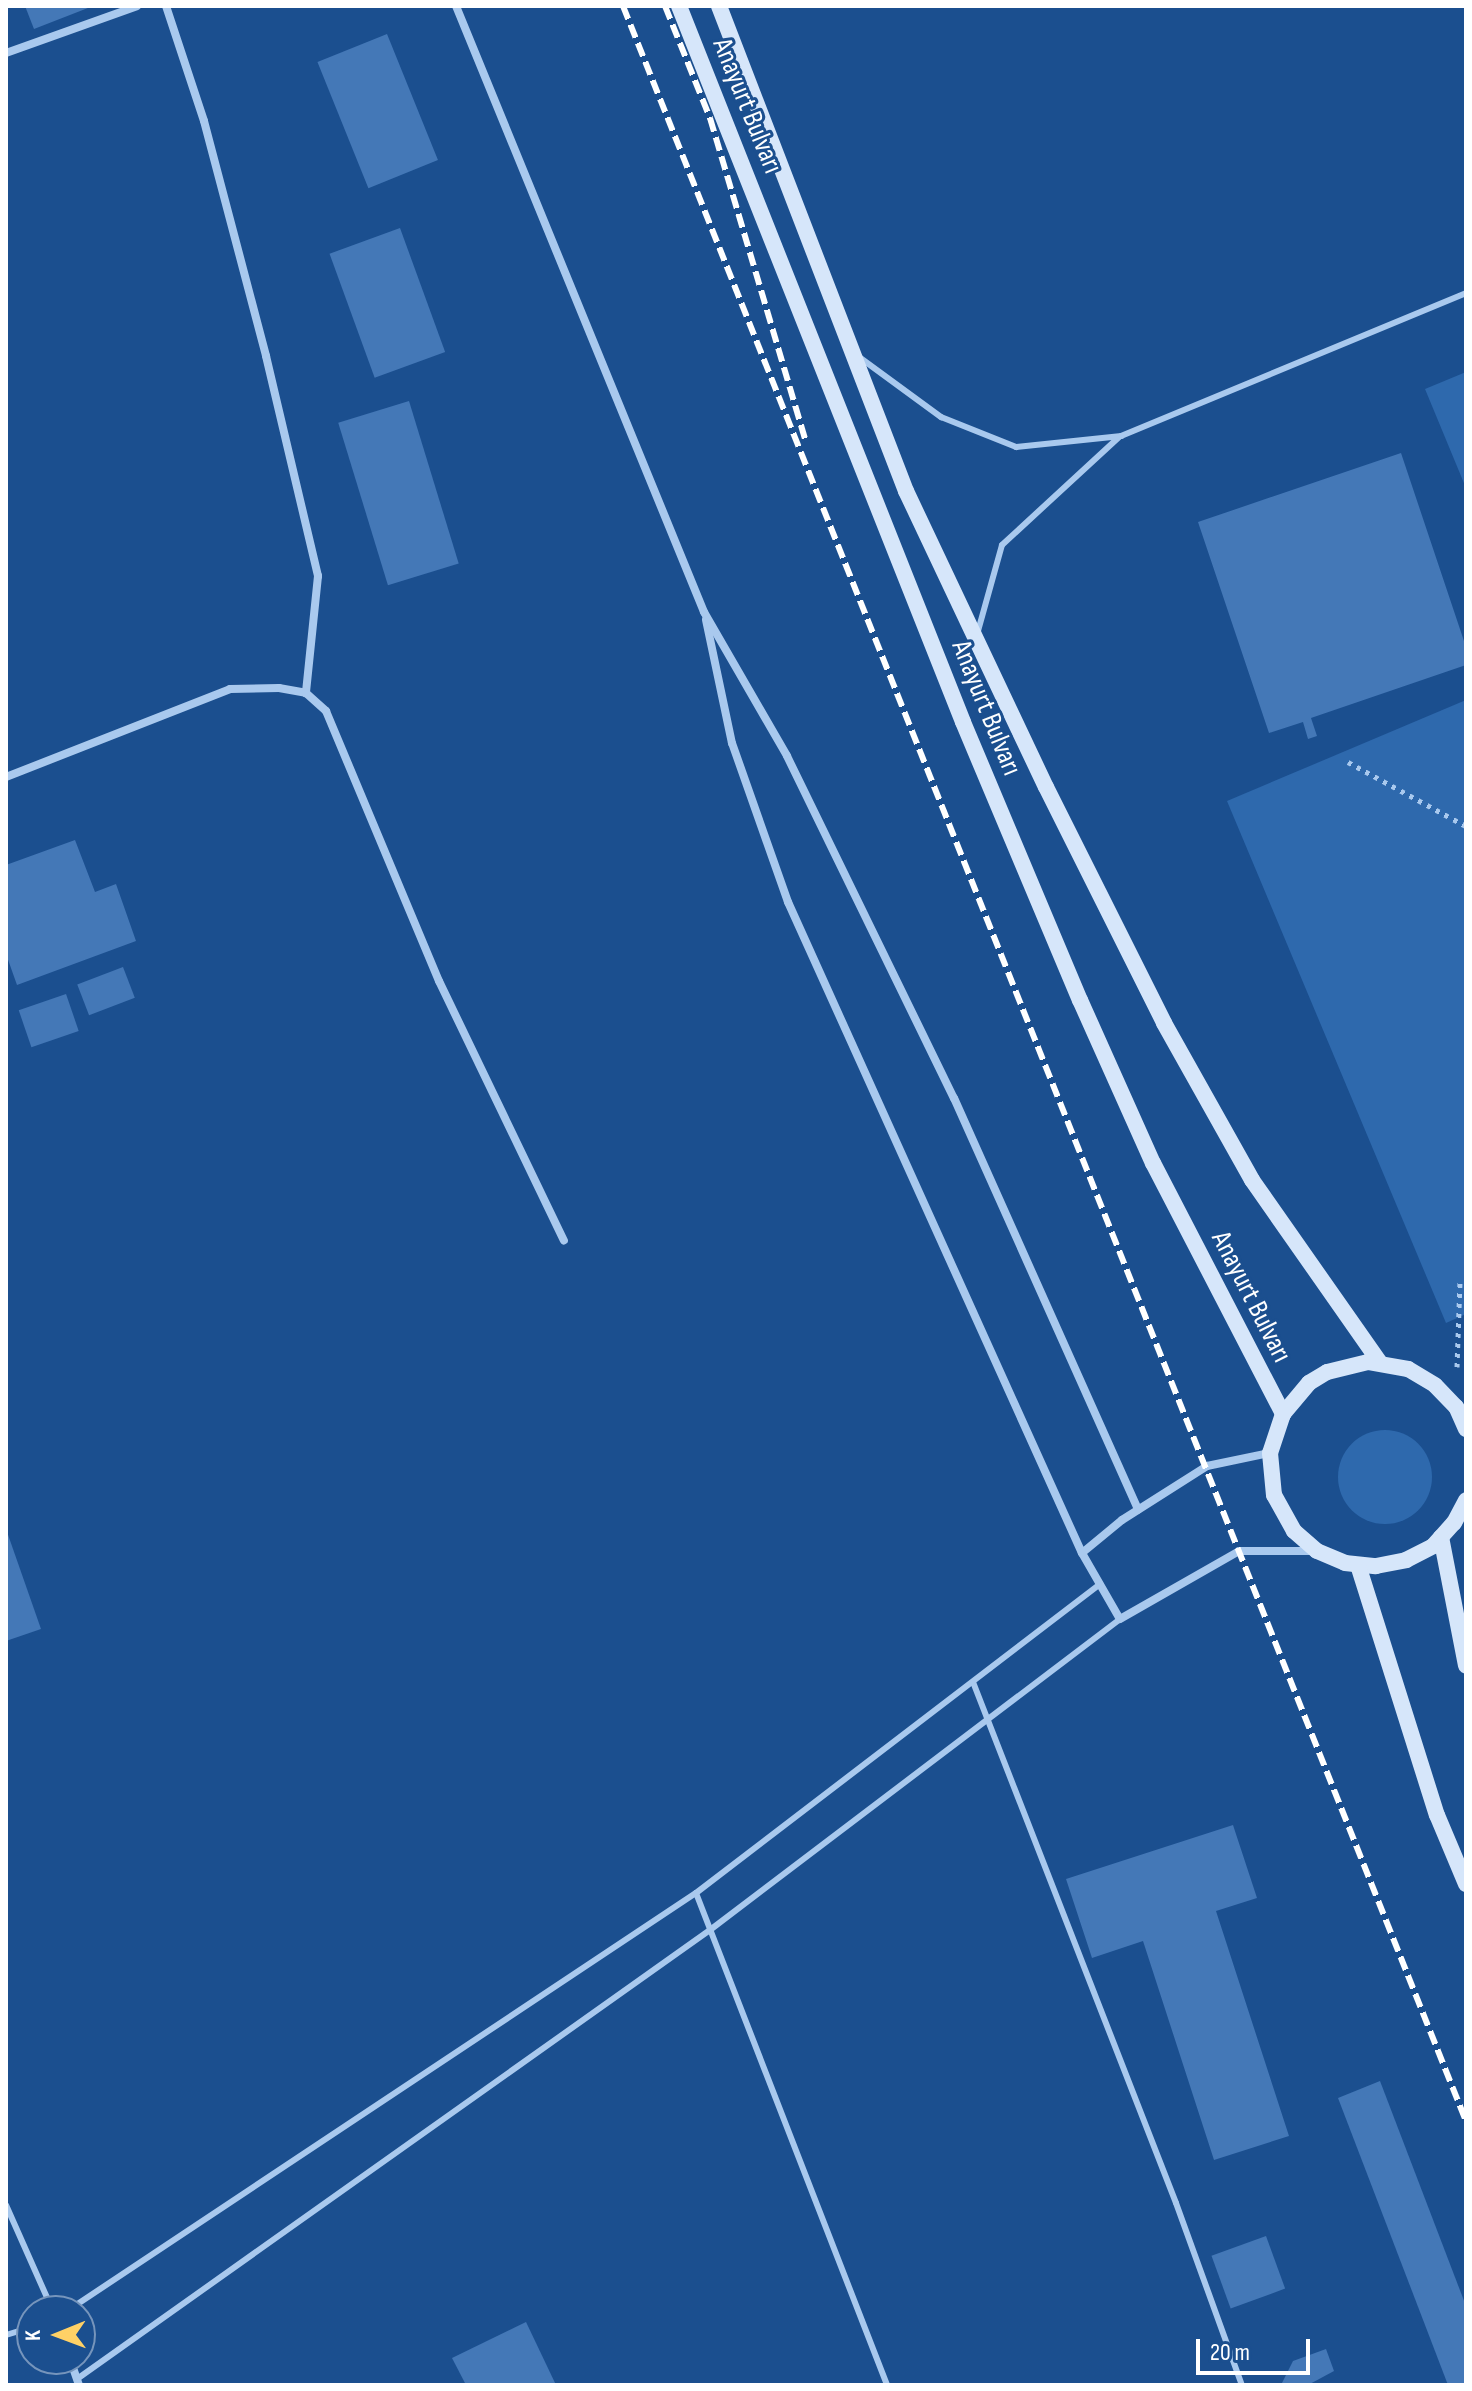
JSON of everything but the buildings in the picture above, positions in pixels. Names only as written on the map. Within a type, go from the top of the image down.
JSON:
[{"type":"main road","name":"Anayurt Bulvarı","points":[[679,6],[963,722],[1080,1000],[1153,1163],[1283,1414]]},
{"type":"main road","name":"Anayurt Bulvarı","points":[[719,6],[906,491],[976,639],[1164,1023],[1252,1180],[1380,1363]]},
{"type":"main road","points":[[1466,1429],[1461,1404],[1408,1369],[1380,1363],[1347,1365],[1309,1383],[1283,1414],[1270,1453],[1274,1495],[1294,1531],[1317,1551],[1345,1563],[1376,1566],[1406,1560],[1433,1546],[1454,1523],[1466,1500]]},
{"type":"main road","points":[[1441,1537],[1466,1666]]},
{"type":"main road","points":[[1358,1565],[1437,1815],[1466,1884]]},
{"type":"street","points":[[6,53],[137,6]]},
{"type":"street","points":[[166,6],[208,136],[266,356],[318,576],[306,693]]},
{"type":"street","points":[[456,6],[704,612],[787,756],[954,1098],[1138,1510]]},
{"type":"street","points":[[704,612],[732,743],[788,902],[1082,1553],[1120,1619],[1239,1551],[1317,1551]]},
{"type":"street","points":[[6,777],[230,689],[279,688],[306,693],[326,711],[439,981],[564,1241]]},
{"type":"street","points":[[1082,1553],[1138,1510],[1207,1466],[1270,1453]]},
{"type":"lane","points":[[853,352],[941,417],[1016,447],[1121,436],[1466,293]]},
{"type":"lane","points":[[976,639],[1002,545],[1121,436]]},
{"type":"lane","points":[[91,2295],[696,1893],[1100,1584]]},
{"type":"lane","points":[[78,2382],[710,1930],[1120,1619]]},
{"type":"lane","points":[[973,1682],[1176,2203],[1242,2385]]},
{"type":"lane","points":[[696,1893],[887,2385]]},
{"type":"lane","points":[[6,2205],[46,2295]]},
{"type":"path","points":[[1348,762],[1466,826]]},
{"type":"path","points":[[1460,1280],[1461,1404]]},
{"type":"shaded area","points":[[1466,372],[1466,488],[1425,389]]},
{"type":"shaded area","points":[[1466,700],[1466,1314],[1446,1323],[1227,801]]},
{"type":"shaded area","points":[[1385,1430],[1403,1434],[1418,1444],[1428,1459],[1432,1477],[1428,1495],[1418,1510],[1403,1520],[1385,1524],[1367,1520],[1352,1510],[1342,1495],[1338,1477],[1342,1459],[1352,1444],[1367,1434]]},
{"type":"railway","points":[[623,6],[1466,2121]]},
{"type":"railway","points":[[665,6],[710,118],[806,443]]}]
